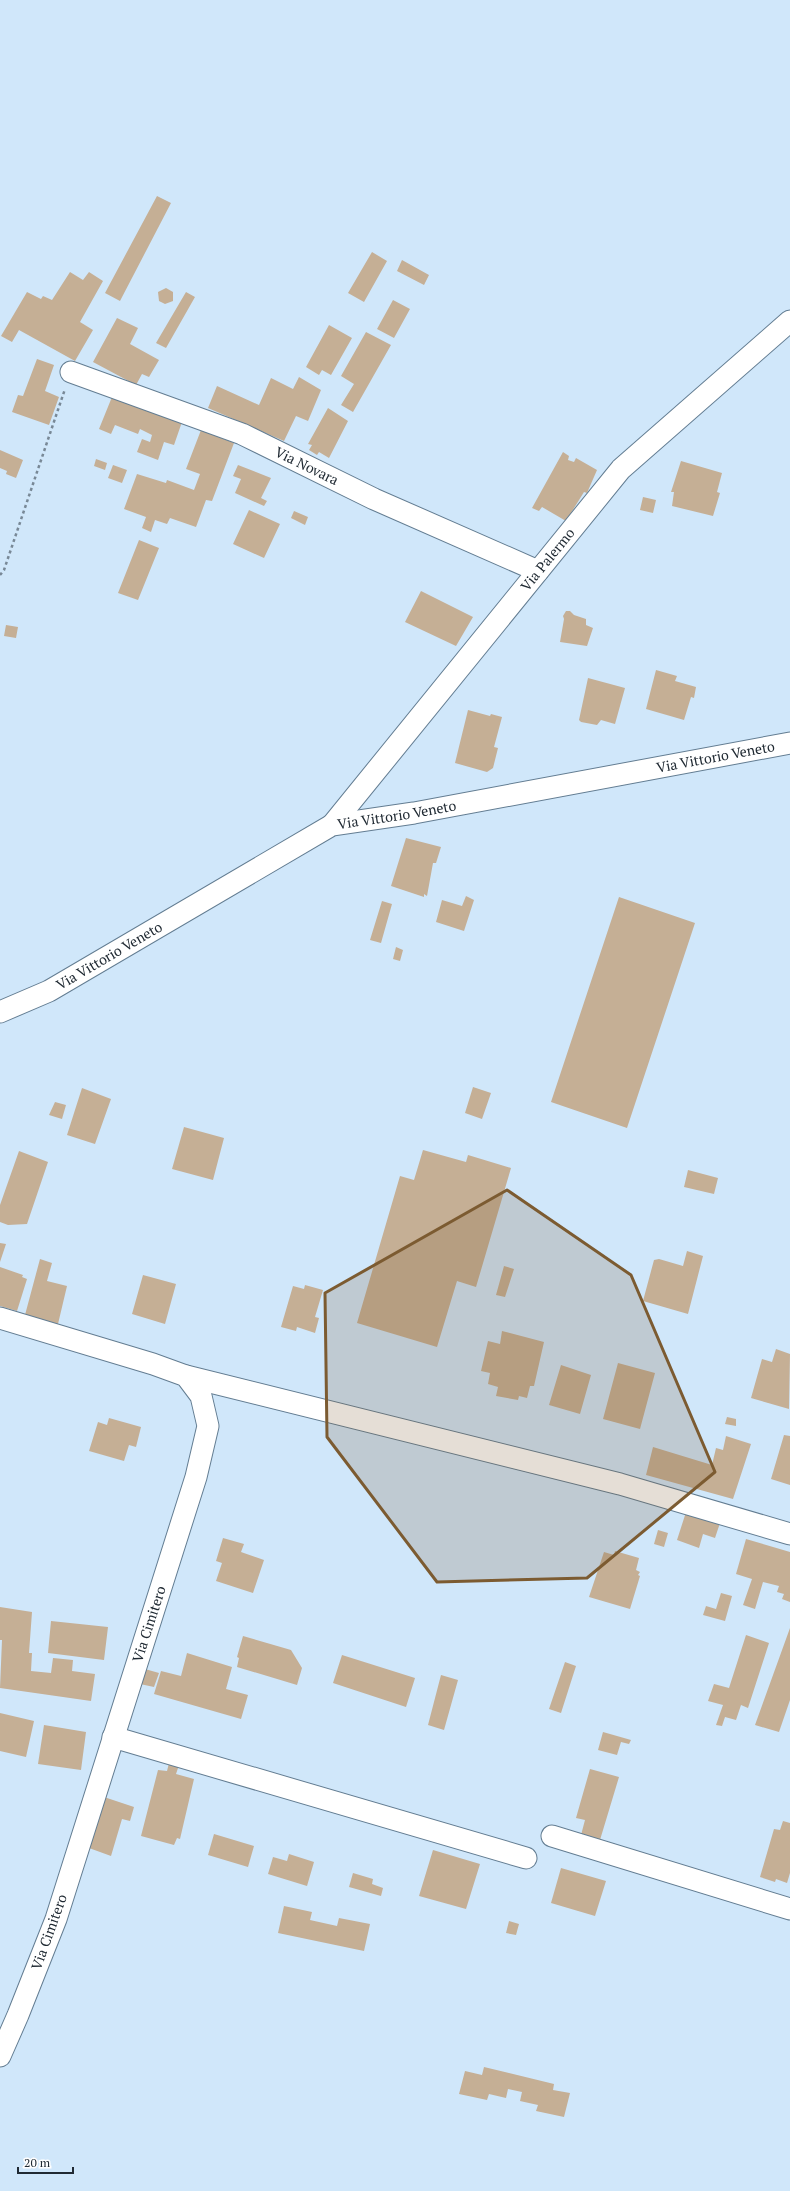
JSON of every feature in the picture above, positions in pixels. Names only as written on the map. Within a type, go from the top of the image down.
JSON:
[{"type":"street","name":"Via Palermo","points":[[332,825],[621,469],[790,321]]},
{"type":"street","name":"Via Novara","points":[[71,372],[242,434],[374,499],[538,571]]},
{"type":"street","name":"Via Vittorio Veneto","points":[[0,1012],[49,991],[332,825],[414,813],[790,743]]},
{"type":"street","points":[[0,1318],[153,1364],[186,1376],[620,1484],[790,1534]]},
{"type":"street","name":"Via Cimitero","points":[[0,2056],[56,1919],[196,1477],[208,1426],[201,1396],[186,1376]]},
{"type":"street","points":[[113,1737],[526,1858]]},
{"type":"street","points":[[552,1836],[790,1909]]},
{"type":"path","points":[[0,576],[4,570],[71,372]]},
{"type":"highlighted area","points":[[507,1190],[631,1275],[715,1472],[587,1578],[437,1582],[327,1437],[325,1293]]},
{"type":"building","points":[[157,196],[171,203],[120,301],[105,293]]},
{"type":"building","points":[[372,252],[387,261],[364,302],[348,293]]},
{"type":"building","points":[[402,260],[429,275],[424,285],[397,271]]},
{"type":"building","points":[[70,272],[83,280],[89,272],[103,281],[80,322],[93,330],[75,361],[19,330],[12,342],[1,336],[27,292],[41,299],[43,296],[52,300]]},
{"type":"building","points":[[166,288],[173,292],[173,301],[165,304],[159,301],[158,292]]},
{"type":"building","points":[[186,292],[195,297],[166,348],[156,343]]},
{"type":"building","points":[[393,300],[410,309],[394,338],[377,329]]},
{"type":"building","points":[[117,318],[138,328],[130,344],[159,360],[149,377],[142,374],[136,385],[93,362]]},
{"type":"building","points":[[329,325],[352,338],[331,375],[322,370],[319,375],[306,367]]},
{"type":"building","points":[[366,332],[391,345],[353,412],[341,405],[354,384],[341,376]]},
{"type":"building","points":[[37,359],[54,365],[45,391],[59,397],[49,425],[12,412],[18,395],[23,396]]},
{"type":"building","points":[[299,377],[321,390],[308,421],[296,416],[284,441],[208,408],[217,386],[259,405],[271,378],[293,389]]},
{"type":"building","points":[[114,392],[183,419],[174,445],[164,442],[158,460],[137,452],[142,439],[150,442],[152,435],[140,429],[138,434],[115,425],[111,434],[99,429]]},
{"type":"building","points":[[328,408],[348,421],[329,458],[319,452],[317,455],[309,450],[312,445],[308,444]]},
{"type":"building","points":[[201,430],[234,443],[212,501],[206,500],[196,527],[170,518],[167,524],[155,520],[151,532],[142,528],[146,517],[124,509],[137,474],[166,483],[167,480],[194,490],[200,474],[186,469]]},
{"type":"building","points":[[0,450],[23,460],[16,478],[6,474],[7,471],[0,468]]},
{"type":"building","points":[[563,452],[569,456],[568,460],[574,462],[576,458],[597,470],[587,493],[584,492],[566,521],[542,507],[539,511],[532,508]]},
{"type":"building","points":[[96,459],[107,463],[105,470],[94,466]]},
{"type":"building","points":[[681,461],[722,473],[717,492],[720,493],[713,516],[672,506],[674,492],[671,492]]},
{"type":"building","points":[[113,465],[127,470],[122,483],[108,478]]},
{"type":"building","points":[[238,465],[271,478],[261,498],[267,501],[264,506],[235,493],[241,479],[233,476]]},
{"type":"building","points":[[643,497],[656,500],[653,513],[640,510]]},
{"type":"building","points":[[249,510],[280,524],[264,558],[233,544]]},
{"type":"building","points":[[294,511],[308,517],[305,525],[291,518]]},
{"type":"building","points":[[139,540],[159,548],[138,600],[118,593]]},
{"type":"building","points":[[421,591],[473,617],[456,646],[405,622]]},
{"type":"building","points":[[566,611],[570,611],[574,615],[586,619],[586,625],[593,628],[587,646],[560,642],[564,619],[563,616]]},
{"type":"building","points":[[6,625],[18,627],[16,638],[4,636]]},
{"type":"building","points":[[656,670],[677,676],[675,681],[696,687],[694,698],[691,697],[684,720],[646,709]]},
{"type":"building","points":[[588,678],[625,688],[615,724],[601,720],[597,725],[581,722],[579,720]]},
{"type":"building","points":[[468,710],[490,716],[491,714],[502,717],[494,747],[498,748],[493,768],[487,772],[455,763]]},
{"type":"building","points":[[406,838],[441,847],[436,863],[433,863],[427,896],[424,894],[424,897],[391,886]]},
{"type":"building","points":[[466,896],[474,900],[464,931],[436,922],[442,900],[462,906]]},
{"type":"building","points":[[619,897],[695,923],[627,1128],[551,1102]]},
{"type":"building","points":[[382,901],[392,904],[381,943],[370,940]]},
{"type":"building","points":[[396,947],[403,950],[400,961],[393,959]]},
{"type":"building","points":[[473,1087],[491,1093],[482,1119],[465,1113]]},
{"type":"building","points":[[82,1088],[111,1099],[95,1144],[67,1135]]},
{"type":"building","points":[[55,1102],[66,1105],[62,1119],[49,1115]]},
{"type":"building","points":[[184,1127],[224,1138],[213,1180],[172,1169]]},
{"type":"building","points":[[423,1150],[466,1162],[468,1155],[511,1168],[476,1287],[457,1281],[437,1347],[357,1323],[400,1176],[414,1180]]},
{"type":"building","points":[[19,1151],[48,1162],[27,1224],[8,1225],[0,1222],[0,1205]]},
{"type":"building","points":[[688,1170],[718,1178],[714,1194],[684,1187]]},
{"type":"building","points":[[0,1243],[6,1244],[0,1262]]},
{"type":"building","points":[[687,1251],[703,1256],[688,1314],[643,1301],[654,1260],[659,1259],[683,1266]]},
{"type":"building","points":[[40,1259],[52,1263],[47,1281],[67,1286],[58,1324],[25,1315]]},
{"type":"building","points":[[504,1266],[514,1269],[505,1297],[496,1295]]},
{"type":"building","points":[[0,1267],[23,1275],[22,1277],[27,1279],[17,1311],[0,1306]]},
{"type":"building","points":[[143,1275],[176,1284],[165,1324],[132,1314]]},
{"type":"building","points":[[305,1285],[323,1290],[315,1317],[319,1318],[315,1333],[297,1327],[296,1331],[281,1327],[293,1286],[304,1289]]},
{"type":"building","points":[[502,1331],[544,1342],[534,1386],[530,1386],[527,1398],[519,1396],[518,1400],[496,1396],[498,1387],[488,1384],[490,1373],[481,1371],[488,1341],[500,1344]]},
{"type":"building","points":[[776,1349],[790,1354],[789,1409],[751,1398],[762,1359],[772,1362]]},
{"type":"building","points":[[618,1363],[655,1373],[640,1429],[603,1419]]},
{"type":"building","points":[[561,1365],[591,1375],[580,1414],[549,1405]]},
{"type":"building","points":[[727,1417],[736,1419],[736,1426],[725,1424]]},
{"type":"building","points":[[109,1418],[141,1427],[136,1447],[129,1445],[124,1461],[89,1451],[98,1422],[107,1425]]},
{"type":"building","points":[[784,1435],[790,1436],[790,1485],[771,1479]]},
{"type":"building","points":[[726,1436],[751,1444],[733,1499],[646,1475],[653,1447],[712,1465],[716,1448],[723,1450]]},
{"type":"building","points":[[687,1509],[721,1520],[715,1538],[703,1534],[699,1548],[677,1540]]},
{"type":"building","points":[[658,1530],[668,1533],[664,1547],[654,1544]]},
{"type":"building","points":[[223,1538],[244,1544],[241,1552],[264,1560],[253,1593],[216,1581],[222,1563],[216,1561]]},
{"type":"building","points":[[746,1539],[790,1552],[790,1602],[782,1599],[784,1594],[777,1592],[779,1586],[763,1582],[755,1609],[743,1605],[752,1579],[736,1574]]},
{"type":"building","points":[[615,1551],[639,1558],[636,1570],[640,1572],[638,1575],[640,1576],[630,1609],[589,1597],[604,1552],[614,1555]]},
{"type":"building","points":[[721,1593],[732,1596],[725,1621],[703,1615],[706,1606],[716,1609]]},
{"type":"building","points":[[0,1607],[32,1612],[29,1653],[32,1653],[31,1671],[51,1673],[53,1658],[73,1660],[72,1671],[95,1674],[91,1701],[0,1688],[2,1640],[0,1640]]},
{"type":"building","points":[[51,1621],[108,1627],[104,1660],[48,1653]]},
{"type":"building","points":[[790,1628],[790,1700],[779,1732],[755,1725]]},
{"type":"building","points":[[746,1635],[769,1643],[748,1708],[741,1705],[736,1720],[725,1717],[722,1726],[716,1725],[723,1705],[708,1701],[714,1684],[729,1688]]},
{"type":"building","points":[[243,1636],[291,1650],[302,1668],[297,1685],[237,1667],[239,1658],[237,1657]]},
{"type":"building","points":[[187,1653],[232,1667],[226,1689],[248,1695],[241,1719],[154,1694],[161,1671],[181,1676]]},
{"type":"building","points":[[342,1655],[415,1678],[406,1707],[333,1683]]},
{"type":"building","points":[[565,1662],[576,1666],[561,1713],[549,1709]]},
{"type":"building","points":[[145,1669],[159,1673],[154,1687],[140,1684]]},
{"type":"building","points":[[441,1675],[458,1680],[444,1730],[428,1725]]},
{"type":"building","points":[[0,1713],[34,1721],[26,1757],[0,1751]]},
{"type":"building","points":[[44,1725],[86,1732],[81,1770],[38,1764]]},
{"type":"building","points":[[603,1732],[631,1740],[629,1744],[621,1742],[617,1755],[598,1750]]},
{"type":"building","points":[[170,1759],[180,1762],[176,1774],[194,1779],[180,1839],[177,1838],[174,1845],[141,1836],[158,1770],[167,1771]]},
{"type":"building","points":[[590,1769],[619,1777],[600,1840],[581,1835],[585,1820],[576,1818]]},
{"type":"building","points":[[104,1797],[134,1807],[130,1821],[122,1819],[111,1856],[89,1848]]},
{"type":"building","points":[[783,1821],[790,1823],[790,1873],[787,1883],[776,1879],[775,1882],[760,1877],[774,1829],[780,1830]]},
{"type":"building","points":[[214,1834],[254,1846],[248,1867],[208,1855]]},
{"type":"building","points":[[433,1850],[480,1864],[466,1909],[419,1896]]},
{"type":"building","points":[[289,1854],[314,1862],[307,1886],[268,1874],[273,1857],[287,1861]]},
{"type":"building","points":[[561,1868],[606,1881],[595,1916],[551,1903]]},
{"type":"building","points":[[353,1873],[373,1879],[372,1884],[383,1888],[381,1896],[349,1887]]},
{"type":"building","points":[[284,1906],[312,1912],[310,1920],[337,1926],[339,1918],[370,1924],[364,1951],[278,1933]]},
{"type":"building","points":[[509,1921],[519,1924],[516,1935],[506,1933]]},
{"type":"building","points":[[484,2067],[554,2084],[553,2090],[570,2093],[564,2117],[536,2111],[538,2105],[520,2101],[522,2092],[508,2089],[506,2098],[489,2094],[487,2100],[459,2094],[465,2071],[482,2075]]}]
